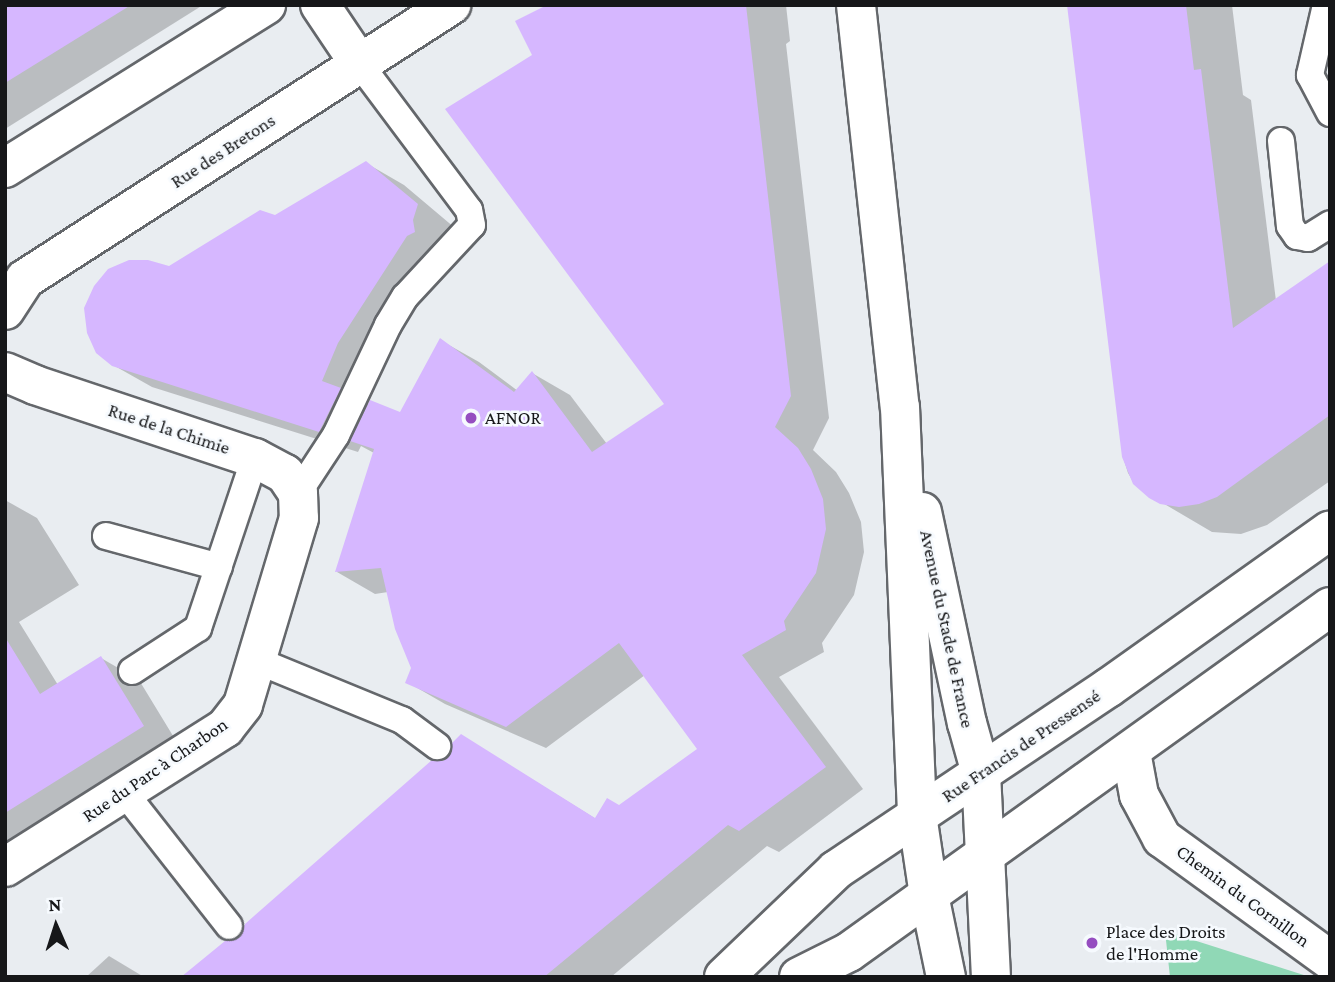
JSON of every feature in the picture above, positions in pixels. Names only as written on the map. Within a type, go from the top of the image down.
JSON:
[{"type":"street","points":[[5,169],[266,5]]},
{"type":"street","points":[[320,5],[359,63]]},
{"type":"street","name":"Avenue du Stade de France","points":[[856,5],[900,407],[917,815],[929,895],[946,977]]},
{"type":"street","name":"Rue des Bretons","points":[[5,310],[25,279],[442,8]]},
{"type":"street","name":"Rue de la Chimie","points":[[5,372],[35,385],[255,458],[285,474],[298,506]]},
{"type":"street","name":"Avenue du Stade de France","points":[[900,407],[967,723],[981,773],[991,977]]},
{"type":"street","name":"Rue du Parc à Charbon","points":[[5,867],[225,728],[243,705],[258,661],[298,506]]},
{"type":"street","name":"Rue Francis de Pressensé","points":[[724,977],[836,870],[1108,688],[1330,530]]},
{"type":"street","points":[[799,977],[849,952],[1330,607]]},
{"type":"street","name":"Chemin du Cornillon","points":[[1131,752],[1139,795],[1162,838],[1330,960]]},
{"type":"lane","points":[[1326,5],[1310,75],[1330,113]]},
{"type":"lane","points":[[298,506],[336,435],[388,325],[405,297],[472,225],[469,210],[359,63]]},
{"type":"lane","points":[[1282,141],[1290,226],[1297,236],[1308,238],[1330,224]]},
{"type":"lane","points":[[132,671],[198,628],[255,458]]},
{"type":"lane","points":[[106,536],[219,567]]},
{"type":"lane","points":[[258,661],[402,720],[437,746]]},
{"type":"lane","points":[[124,792],[229,926]]},
{"type":"green space","points":[[1165,931],[1310,977],[1170,977]]},
{"type":"building","points":[[5,5],[131,5],[5,83]]},
{"type":"building","name":"AFNOR","points":[[547,5],[746,5],[791,396],[775,427],[798,448],[811,469],[823,499],[826,529],[816,573],[784,621],[786,630],[742,655],[826,767],[739,831],[728,825],[544,977],[181,977],[225,941],[239,938],[245,924],[432,760],[443,761],[449,756],[452,743],[461,734],[595,818],[607,798],[619,805],[697,749],[619,643],[506,727],[405,683],[411,668],[395,629],[381,568],[335,572],[374,449],[350,441],[370,400],[400,412],[440,338],[514,392],[532,371],[592,452],[664,404],[445,109],[532,55],[515,21]]},
{"type":"building","points":[[1067,5],[1186,5],[1194,70],[1201,69],[1233,328],[1330,261],[1330,415],[1217,497],[1199,504],[1179,507],[1160,504],[1149,498],[1133,484],[1122,457]]},
{"type":"building","points":[[366,161],[418,204],[413,220],[415,232],[407,236],[338,343],[322,381],[341,388],[319,432],[112,366],[96,353],[87,333],[84,308],[94,286],[108,269],[129,260],[148,260],[169,266],[260,210],[275,215]]},
{"type":"building","points":[[5,637],[40,694],[101,656],[144,726],[5,813]]},
{"type":"place","name":"AFNOR","points":[[471,418]]},
{"type":"place","name":"Place des Droits de l'Homme","points":[[1092,943]]}]
